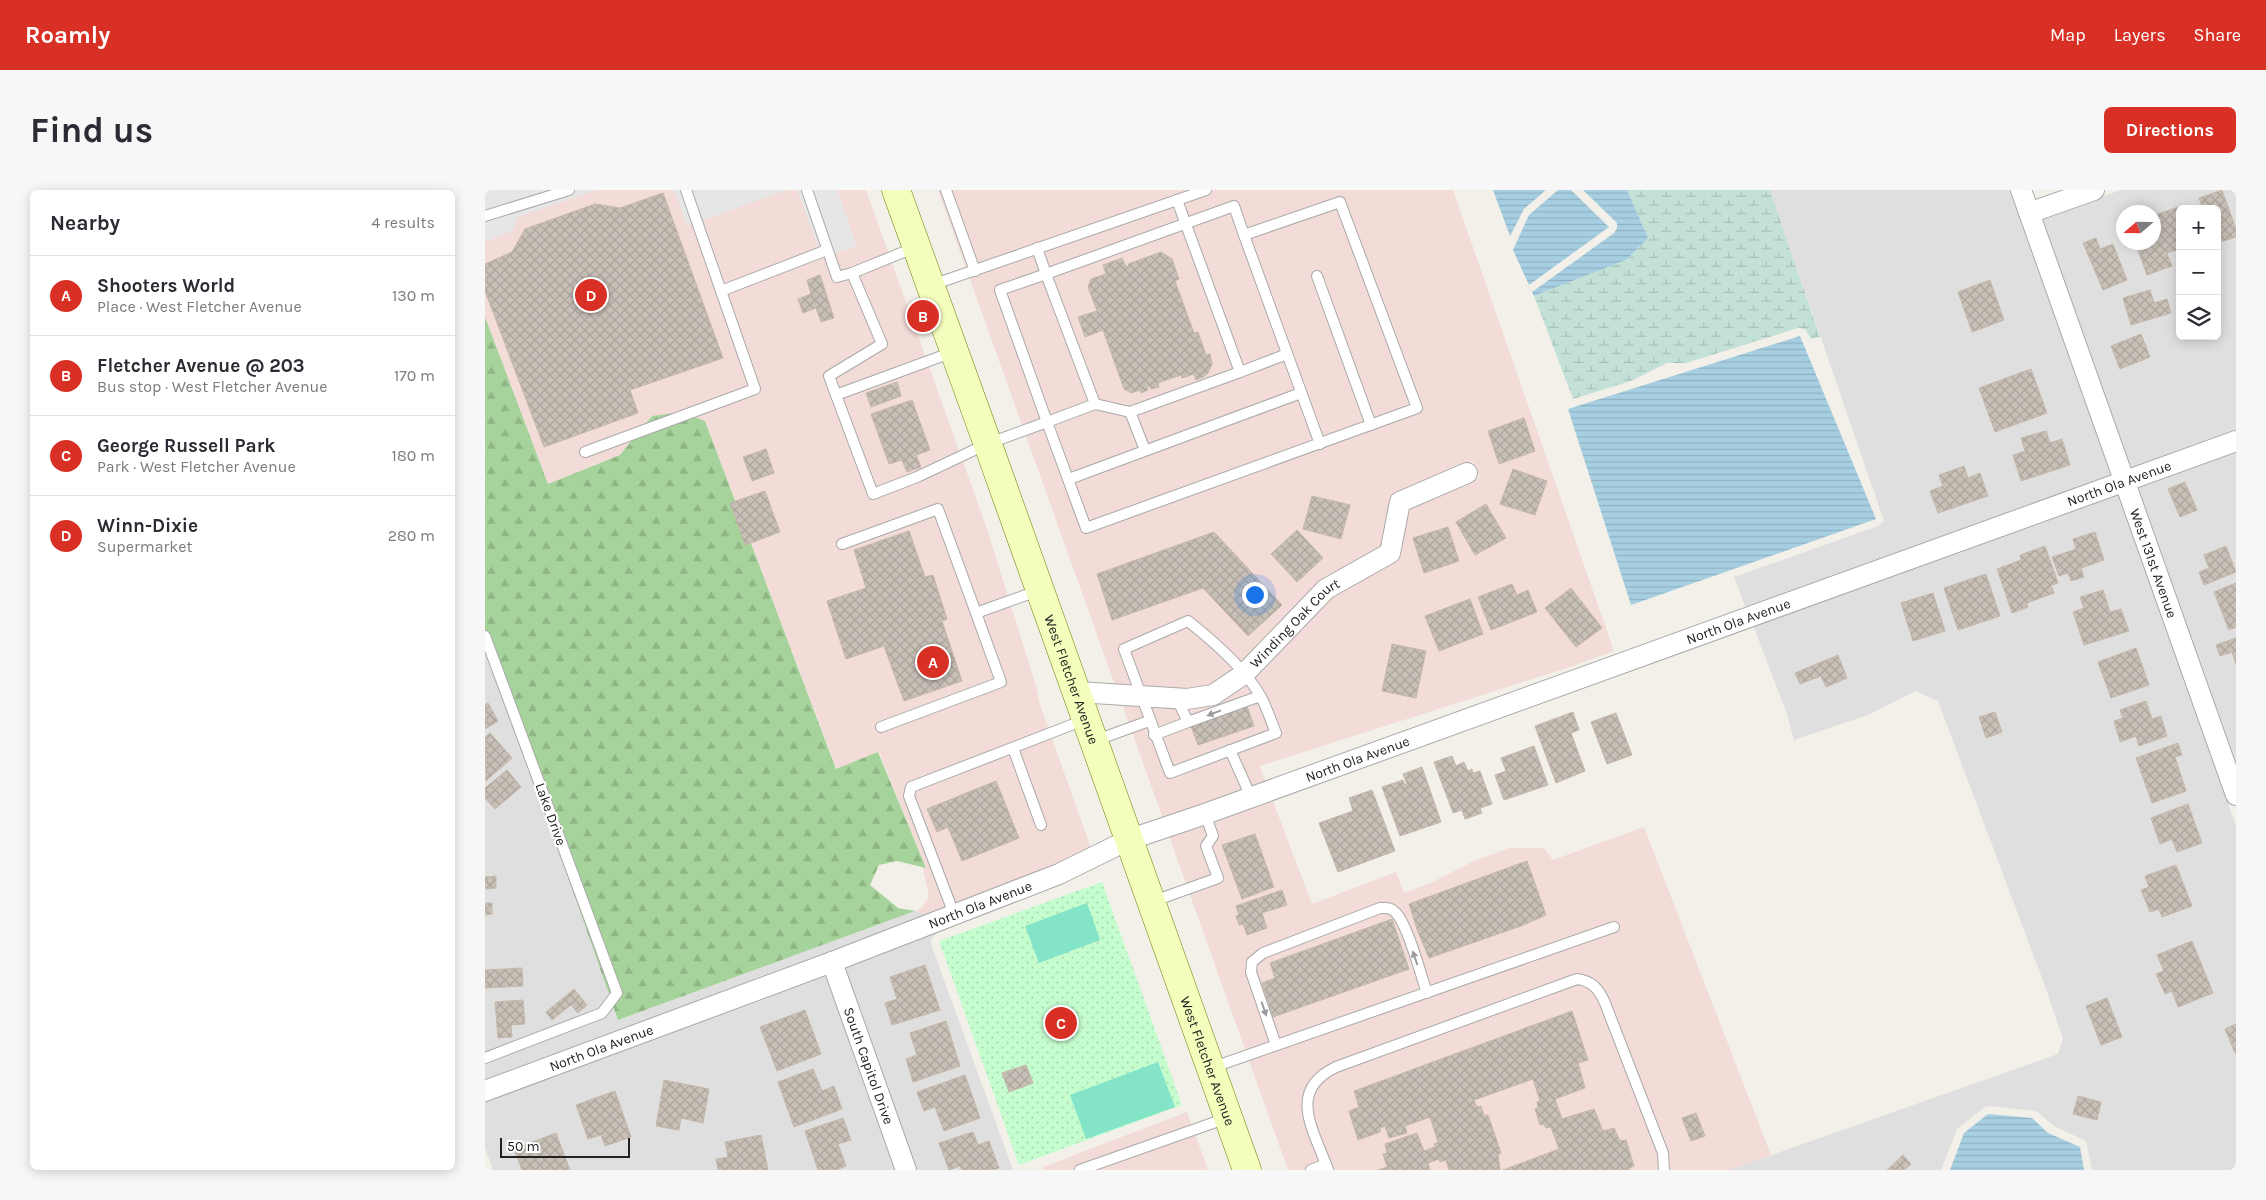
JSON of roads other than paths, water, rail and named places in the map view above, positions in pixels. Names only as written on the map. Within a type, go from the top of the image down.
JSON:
[{"type":"main road","name":"West Fletcher Avenue","points":[[896,190],[1078,692],[1150,903],[1247,1170]]},
{"type":"street","name":"West 131st Avenue","points":[[2021,190],[2236,795]]},
{"type":"street","points":[[2029,213],[2094,190]]},
{"type":"street","name":"North Ola Avenue","points":[[485,1091],[831,962],[1059,874],[1128,840],[1205,814],[2236,442]]},
{"type":"street","name":"Winding Oak Court","points":[[1078,692],[1177,699],[1213,695],[1244,674],[1326,590],[1390,553],[1399,502],[1467,473]]},
{"type":"street","name":"South Capitol Drive","points":[[831,962],[906,1170]]},
{"type":"lane","points":[[485,216],[569,190]]},
{"type":"lane","points":[[585,452],[755,389],[685,190]]},
{"type":"lane","points":[[807,190],[837,278],[917,247]]},
{"type":"lane","points":[[946,190],[975,271]]},
{"type":"lane","points":[[931,286],[1205,190]]},
{"type":"lane","points":[[1177,200],[1240,372]]},
{"type":"lane","points":[[1244,235],[1340,202],[1417,408],[1319,444],[1086,528],[1000,290],[1234,206],[1244,235],[1319,444]]},
{"type":"lane","points":[[1037,248],[1095,404]]},
{"type":"lane","points":[[721,291],[827,250]]},
{"type":"lane","points":[[853,273],[881,344],[829,376],[873,494],[917,477],[987,444],[1095,404],[1130,412],[1287,354]]},
{"type":"lane","points":[[1317,276],[1371,425]]},
{"type":"lane","points":[[836,395],[955,352]]},
{"type":"lane","points":[[1069,479],[1301,393]]},
{"type":"lane","points":[[1130,412],[1145,450]]},
{"type":"lane","points":[[842,544],[938,509],[1001,682],[881,727]]},
{"type":"lane","points":[[976,613],[1041,589]]},
{"type":"lane","points":[[1188,621],[1206,635],[1244,674],[1260,696],[1277,733],[1170,773],[1149,722],[1124,649],[1188,621]]},
{"type":"lane","name":"Lake Drive","points":[[485,636],[617,993],[602,1013],[485,1057]]},
{"type":"lane","points":[[1154,735],[1260,696]]},
{"type":"lane","points":[[1177,699],[1189,722]]},
{"type":"lane","points":[[954,914],[909,796],[911,787],[1013,748],[1091,730],[1149,722]]},
{"type":"lane","points":[[1013,748],[1041,825]]},
{"type":"lane","points":[[1230,750],[1251,797]]},
{"type":"lane","points":[[1150,903],[1218,878],[1206,846],[1213,836],[1205,814]]},
{"type":"lane","points":[[1277,1045],[1251,972],[1252,962],[1263,953],[1381,908],[1388,908],[1396,912],[1403,923],[1427,993]]},
{"type":"lane","points":[[1210,1069],[1614,927]]},
{"type":"lane","points":[[1311,1170],[1327,1167],[1307,1108],[1307,1096],[1317,1078],[1336,1066],[1577,979],[1592,983],[1600,992],[1605,1002],[1663,1153],[1664,1170]]},
{"type":"lane","points":[[1080,1170],[1228,1118]]},
{"type":"place","name":"Winn-Dixie","points":[[591,295]]},
{"type":"place","name":"Fletcher Avenue @ 203","points":[[923,316]]},
{"type":"place","name":"Shooters World","points":[[933,662]]},
{"type":"place","name":"George Russell Park","points":[[1061,1023]]}]
